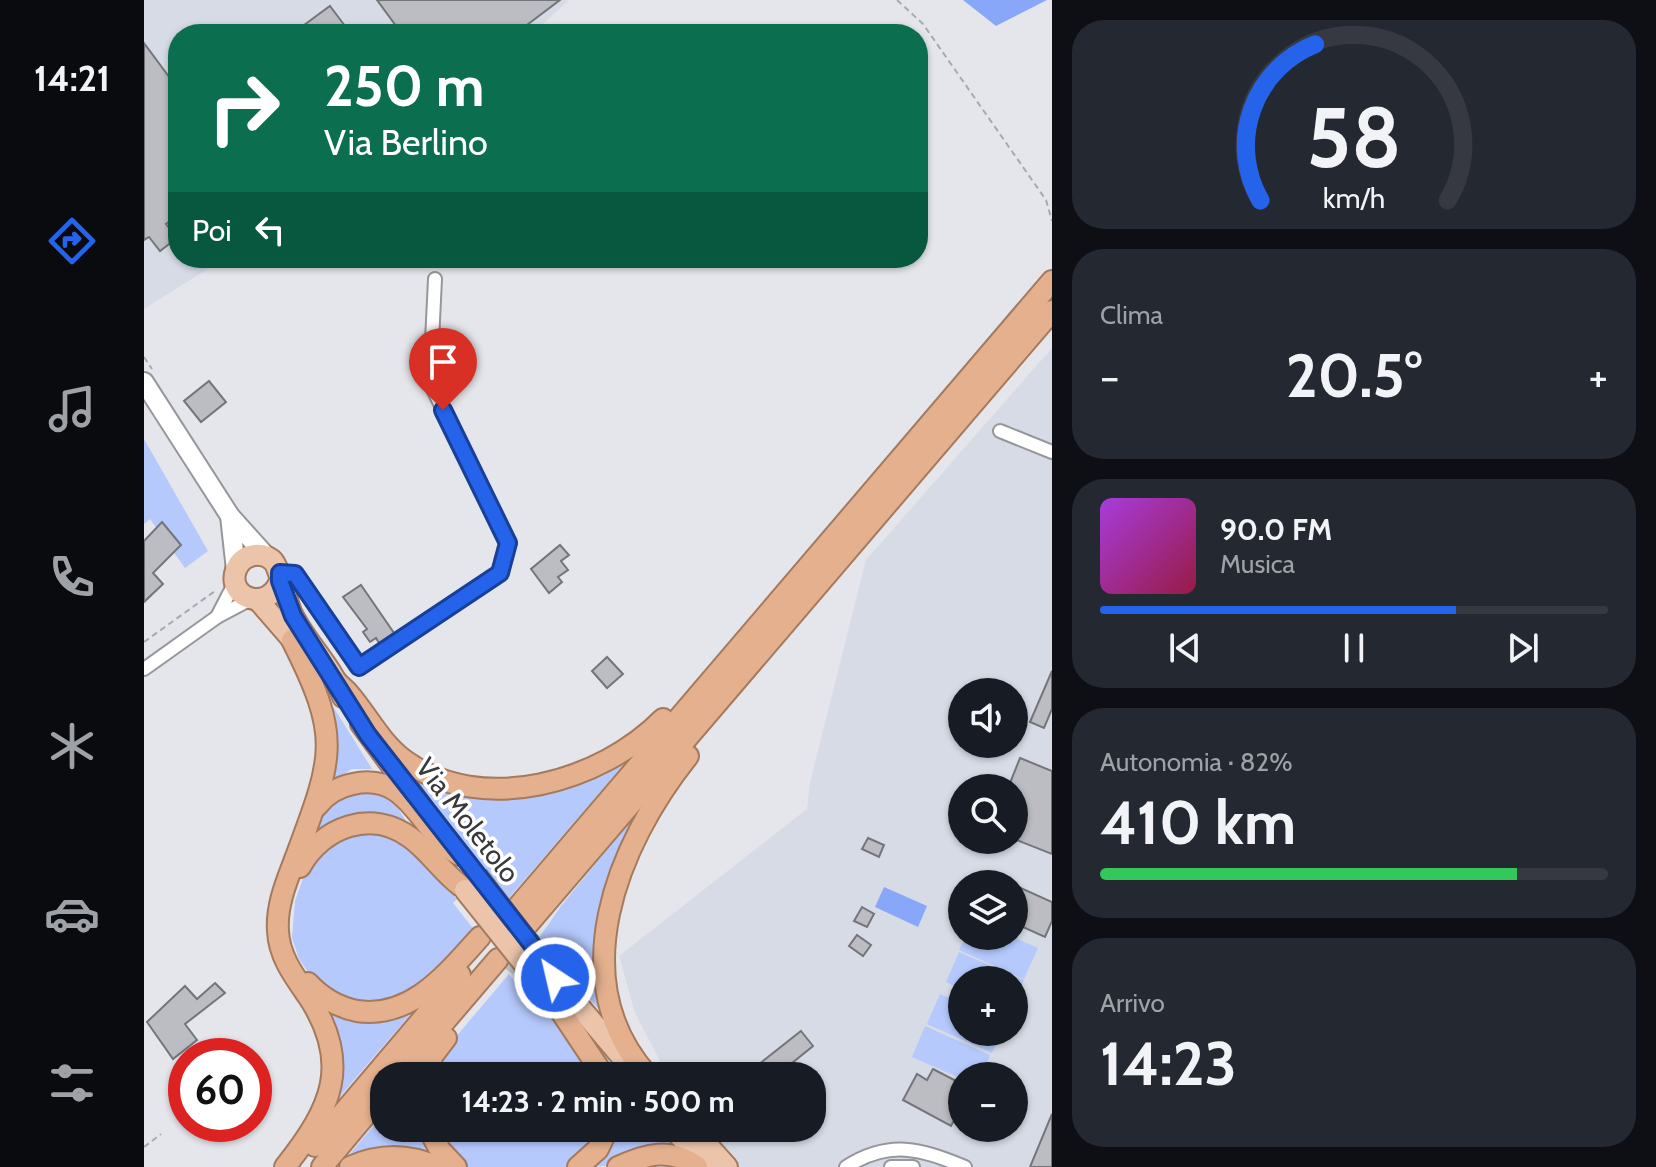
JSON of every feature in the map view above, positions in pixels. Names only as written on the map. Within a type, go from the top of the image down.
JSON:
[{"type":"highway","points":[[1048,296],[822,580],[556,892],[522,917],[555,863],[757,627],[1048,296]]},
{"type":"highway","points":[[638,1062],[620,1038],[604,980],[606,926],[619,881],[642,826],[666,785],[789,635],[822,580]]},
{"type":"highway","points":[[336,681],[386,743],[406,762],[447,780],[476,786],[534,785],[581,772],[636,743],[662,720],[714,661],[757,627]]},
{"type":"highway","points":[[285,1167],[320,1119],[328,1099],[332,1075],[326,1028],[286,962],[277,932],[283,893],[326,769],[327,731],[319,697],[292,640]]},
{"type":"highway","points":[[310,818],[322,800],[339,788],[363,782],[391,787],[403,794],[443,843],[459,855]]},
{"type":"highway","points":[[468,884],[439,868],[417,843],[396,829],[373,823],[345,826],[320,842],[298,871],[286,914],[289,951],[308,983],[328,1001],[349,1009],[379,1011],[402,1006],[439,981],[492,952]]},
{"type":"highway","points":[[409,1062],[492,952]]},
{"type":"highway","points":[[430,1062],[492,952]]},
{"type":"highway","points":[[298,1167],[492,952]]},
{"type":"highway","points":[[560,1010],[594,1062]]},
{"type":"highway","points":[[322,1167],[370,1110]]},
{"type":"highway","points":[[436,1142],[456,1167]]},
{"type":"highway","points":[[578,1167],[601,1142]]},
{"type":"highway","points":[[618,1167],[662,1153],[679,1156],[697,1167]]},
{"type":"highway","points":[[350,1167],[391,1157],[417,1159],[437,1167]]},
{"type":"main road","name":"Via Moletolo","points":[[144,382],[230,516],[277,566],[293,616],[381,753],[459,855],[468,884]]},
{"type":"main road","points":[[230,516],[231,579]]},
{"type":"main road","points":[[231,579],[239,563],[251,555],[266,556]]},
{"type":"main road","points":[[254,600],[271,595],[280,577]]},
{"type":"main road","name":"Via Moletolo","points":[[231,579],[238,590],[281,624],[329,690],[391,787],[550,984],[625,1062]]},
{"type":"main road","name":"Via Moletolo","points":[[550,984],[560,1010],[608,1062]]},
{"type":"main road","points":[[686,1142],[710,1167]]},
{"type":"main road","points":[[705,1142],[727,1167]]},
{"type":"street","points":[[280,577],[295,574],[359,667],[500,573],[508,543],[430,383],[435,279]]},
{"type":"street","points":[[1000,431],[1052,452]]},
{"type":"street","points":[[217,617],[231,579]]},
{"type":"street","points":[[144,669],[217,617],[254,600]]},
{"type":"street","points":[[846,1167],[868,1155],[902,1149],[927,1152],[965,1167]]},
{"type":"street","points":[[891,1167],[913,1167]]},
{"type":"path","points":[[897,0],[923,24]]},
{"type":"path","points":[[928,31],[1046,200],[1052,221]]},
{"type":"path","points":[[144,642],[231,579]]},
{"type":"path","points":[[144,1147],[161,1134]]},
{"type":"shaded area","points":[[144,0],[569,0],[543,24],[168,24],[168,268],[209,268],[144,309]]},
{"type":"shaded area","points":[[963,0],[1047,0],[996,26]]},
{"type":"shaded area","points":[[1052,348],[1052,1167],[716,1167],[707,1142],[826,1142],[826,1062],[661,1062],[635,1013],[619,956],[807,809],[810,783],[866,560]]},
{"type":"shaded area","points":[[144,439],[208,551],[185,568],[150,519],[144,524]]},
{"type":"shaded area","points":[[332,705],[372,769],[352,769],[330,782],[338,744]]},
{"type":"shaded area","points":[[630,757],[508,899],[407,770],[473,792]]},
{"type":"shaded area","points":[[359,789],[390,796],[410,827],[314,838],[320,818],[328,806]]},
{"type":"shaded area","points":[[639,811],[624,849],[601,1012],[539,938],[561,906]]},
{"type":"shaded area","points":[[378,830],[420,853],[457,899],[453,903],[475,931],[450,961],[398,1002],[352,1004],[313,979],[299,959],[292,938],[295,901],[305,873],[337,837]]},
{"type":"shaded area","points":[[884,887],[927,906],[918,927],[875,907]]},
{"type":"shaded area","points":[[1028,944],[1038,948],[1028,970],[1028,966],[995,966],[959,950],[1028,950]]},
{"type":"shaded area","points":[[959,952],[992,966],[953,966]]},
{"type":"shaded area","points":[[509,974],[533,1004],[537,1000],[587,1062],[440,1062],[449,1045]]},
{"type":"shaded area","points":[[940,994],[948,997],[948,1033],[927,1024]]},
{"type":"shaded area","points":[[331,1014],[369,1020],[409,1016],[335,1102]]},
{"type":"shaded area","points":[[925,1026],[948,1036],[948,1046],[970,1046],[990,1055],[987,1062],[948,1062],[948,1073],[912,1057]]},
{"type":"shaded area","points":[[976,1046],[995,1046],[992,1053]]},
{"type":"shaded area","points":[[370,1130],[370,1142],[429,1142],[436,1156],[350,1158],[349,1155]]},
{"type":"shaded area","points":[[445,1142],[591,1142],[577,1161],[566,1167],[466,1167]]},
{"type":"shaded area","points":[[606,1142],[675,1142],[682,1149],[630,1154],[605,1166],[591,1167]]},
{"type":"building","points":[[377,0],[560,0],[528,24],[395,24]]},
{"type":"building","points":[[330,6],[344,24],[305,24]]},
{"type":"building","points":[[144,43],[168,75],[168,245],[160,251],[149,237],[144,240]]},
{"type":"building","points":[[209,381],[226,402],[201,422],[184,401]]},
{"type":"building","points":[[162,522],[181,545],[153,573],[163,584],[144,602],[144,541]]},
{"type":"building","points":[[560,545],[569,555],[561,561],[568,570],[558,577],[562,582],[549,593],[531,569]]},
{"type":"building","points":[[361,585],[394,633],[379,643],[376,638],[370,642],[363,632],[367,629],[343,597]]},
{"type":"building","points":[[607,657],[623,674],[607,688],[592,671]]},
{"type":"building","points":[[1052,671],[1052,709],[1044,728],[1030,722]]},
{"type":"building","points":[[1020,758],[1052,771],[1052,854],[1028,845],[1028,774],[1014,774]]},
{"type":"building","points":[[868,838],[884,845],[879,857],[862,849]]},
{"type":"building","points":[[1028,891],[1052,902],[1052,921],[1045,937],[1028,929]]},
{"type":"building","points":[[862,907],[874,914],[867,927],[854,921]]},
{"type":"building","points":[[857,935],[871,945],[863,956],[849,946]]},
{"type":"building","points":[[215,983],[225,993],[185,1024],[196,1038],[168,1038],[168,1052],[147,1022],[185,986],[197,999]]},
{"type":"building","points":[[801,1031],[813,1046],[793,1062],[762,1062]]},
{"type":"building","points":[[933,1069],[948,1077],[948,1124],[903,1100],[917,1074],[927,1080]]},
{"type":"building","points":[[1052,1114],[1052,1167],[1030,1167]]},
{"type":"tunnel","points":[[505,968],[535,932]]},
{"type":"route","points":[[443,410],[508,543],[500,573],[359,667],[295,574],[280,573],[280,581],[296,621],[368,735],[555,978]]}]
